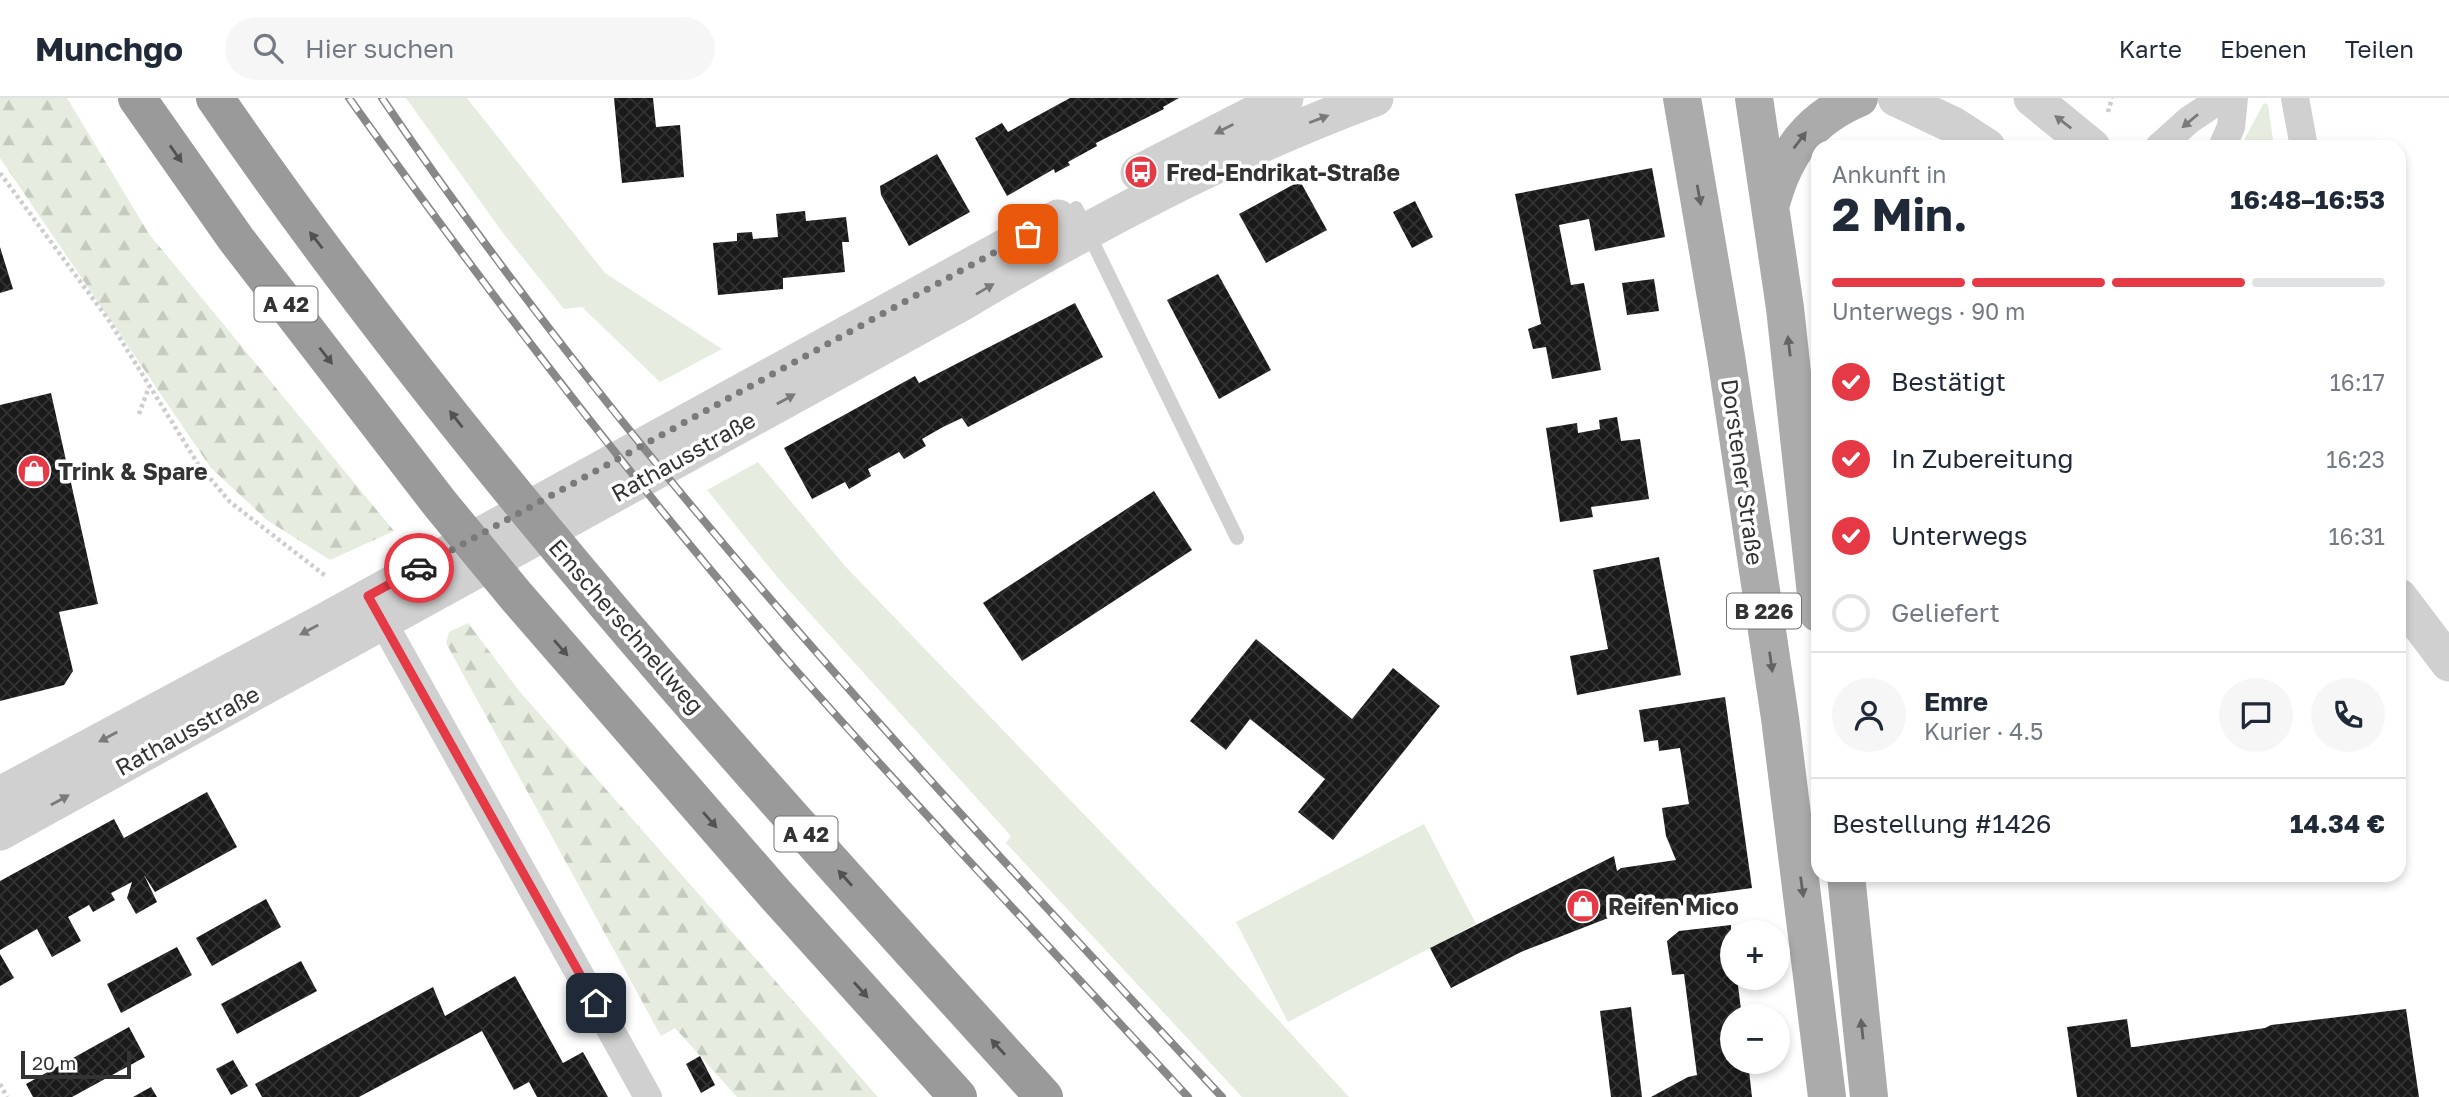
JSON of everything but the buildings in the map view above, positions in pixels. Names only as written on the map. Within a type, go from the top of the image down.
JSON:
[{"type":"highway","name":"A 42","points":[[137,98],[236,239],[441,505],[516,596],[775,894],[958,1097]]},
{"type":"highway","name":"Emscherschnellweg","points":[[215,98],[288,204],[498,473],[574,565],[835,868],[1044,1097]]},
{"type":"main road","name":"Dorstener Straße","points":[[1682,98],[1726,356],[1780,718],[1827,1097]]},
{"type":"main road","name":"B 226","points":[[1754,98],[1771,202],[1811,552]]},
{"type":"main road","name":"B 226","points":[[1771,202],[1780,171],[1795,145],[1812,125],[1859,98]]},
{"type":"main road","points":[[1847,882],[1869,1097]]},
{"type":"street","name":"Rathausstraße","points":[[0,795],[376,609],[961,303],[1081,218],[1285,98]]},
{"type":"street","name":"Rathausstraße","points":[[1081,218],[1375,98]]},
{"type":"street","points":[[1896,98],[1953,125],[1976,140]]},
{"type":"street","points":[[2032,98],[2083,140]]},
{"type":"street","points":[[2168,140],[2189,120],[2222,98]]},
{"type":"street","points":[[2225,140],[2231,127],[2234,98]]},
{"type":"street","points":[[2295,98],[2303,140]]},
{"type":"street","points":[[2406,606],[2449,663]]},
{"type":"street","name":"Rathausstraße","points":[[0,832],[376,609]]},
{"type":"street","points":[[376,609],[648,1097]]},
{"type":"lane","points":[[1081,218],[1237,538]]},
{"type":"path","points":[[0,173],[108,319],[198,464],[230,502],[320,574],[376,609]]},
{"type":"path","points":[[139,414],[149,387]]},
{"type":"path","points":[[0,1084],[8,1097]]},
{"type":"green space","points":[[0,98],[67,98],[149,234],[394,531],[330,560],[267,520],[211,468],[0,158]]},
{"type":"green space","points":[[406,98],[467,98],[605,273],[722,349],[660,382],[582,307],[564,309],[503,233]]},
{"type":"green space","points":[[2264,103],[2268,105],[2273,140],[2244,140]]},
{"type":"green space","points":[[758,462],[845,566],[1203,938],[1349,1097],[1242,1097],[1006,843],[1011,836],[777,577],[707,490]]},
{"type":"green space","points":[[468,623],[520,692],[878,1097],[737,1097],[675,1028],[661,1036],[446,643],[449,632]]},
{"type":"green space","points":[[1424,824],[1476,924],[1288,1022],[1236,922]]},
{"type":"railway","points":[[349,98],[564,388],[734,598],[891,776],[1188,1097]]},
{"type":"railway","points":[[382,98],[476,232],[575,362],[677,489],[891,736],[1222,1097]]},
{"type":"way so far","points":[[419,568],[1028,234]]},
{"type":"place","name":"Fred-Endrikat-Straße","points":[[1141,172]]},
{"type":"place","name":"Trink & Spare","points":[[34,471]]},
{"type":"place","name":"Reifen Mico","points":[[1583,906]]},
{"type":"route","points":[[419,568],[368,596],[596,1003]]}]
